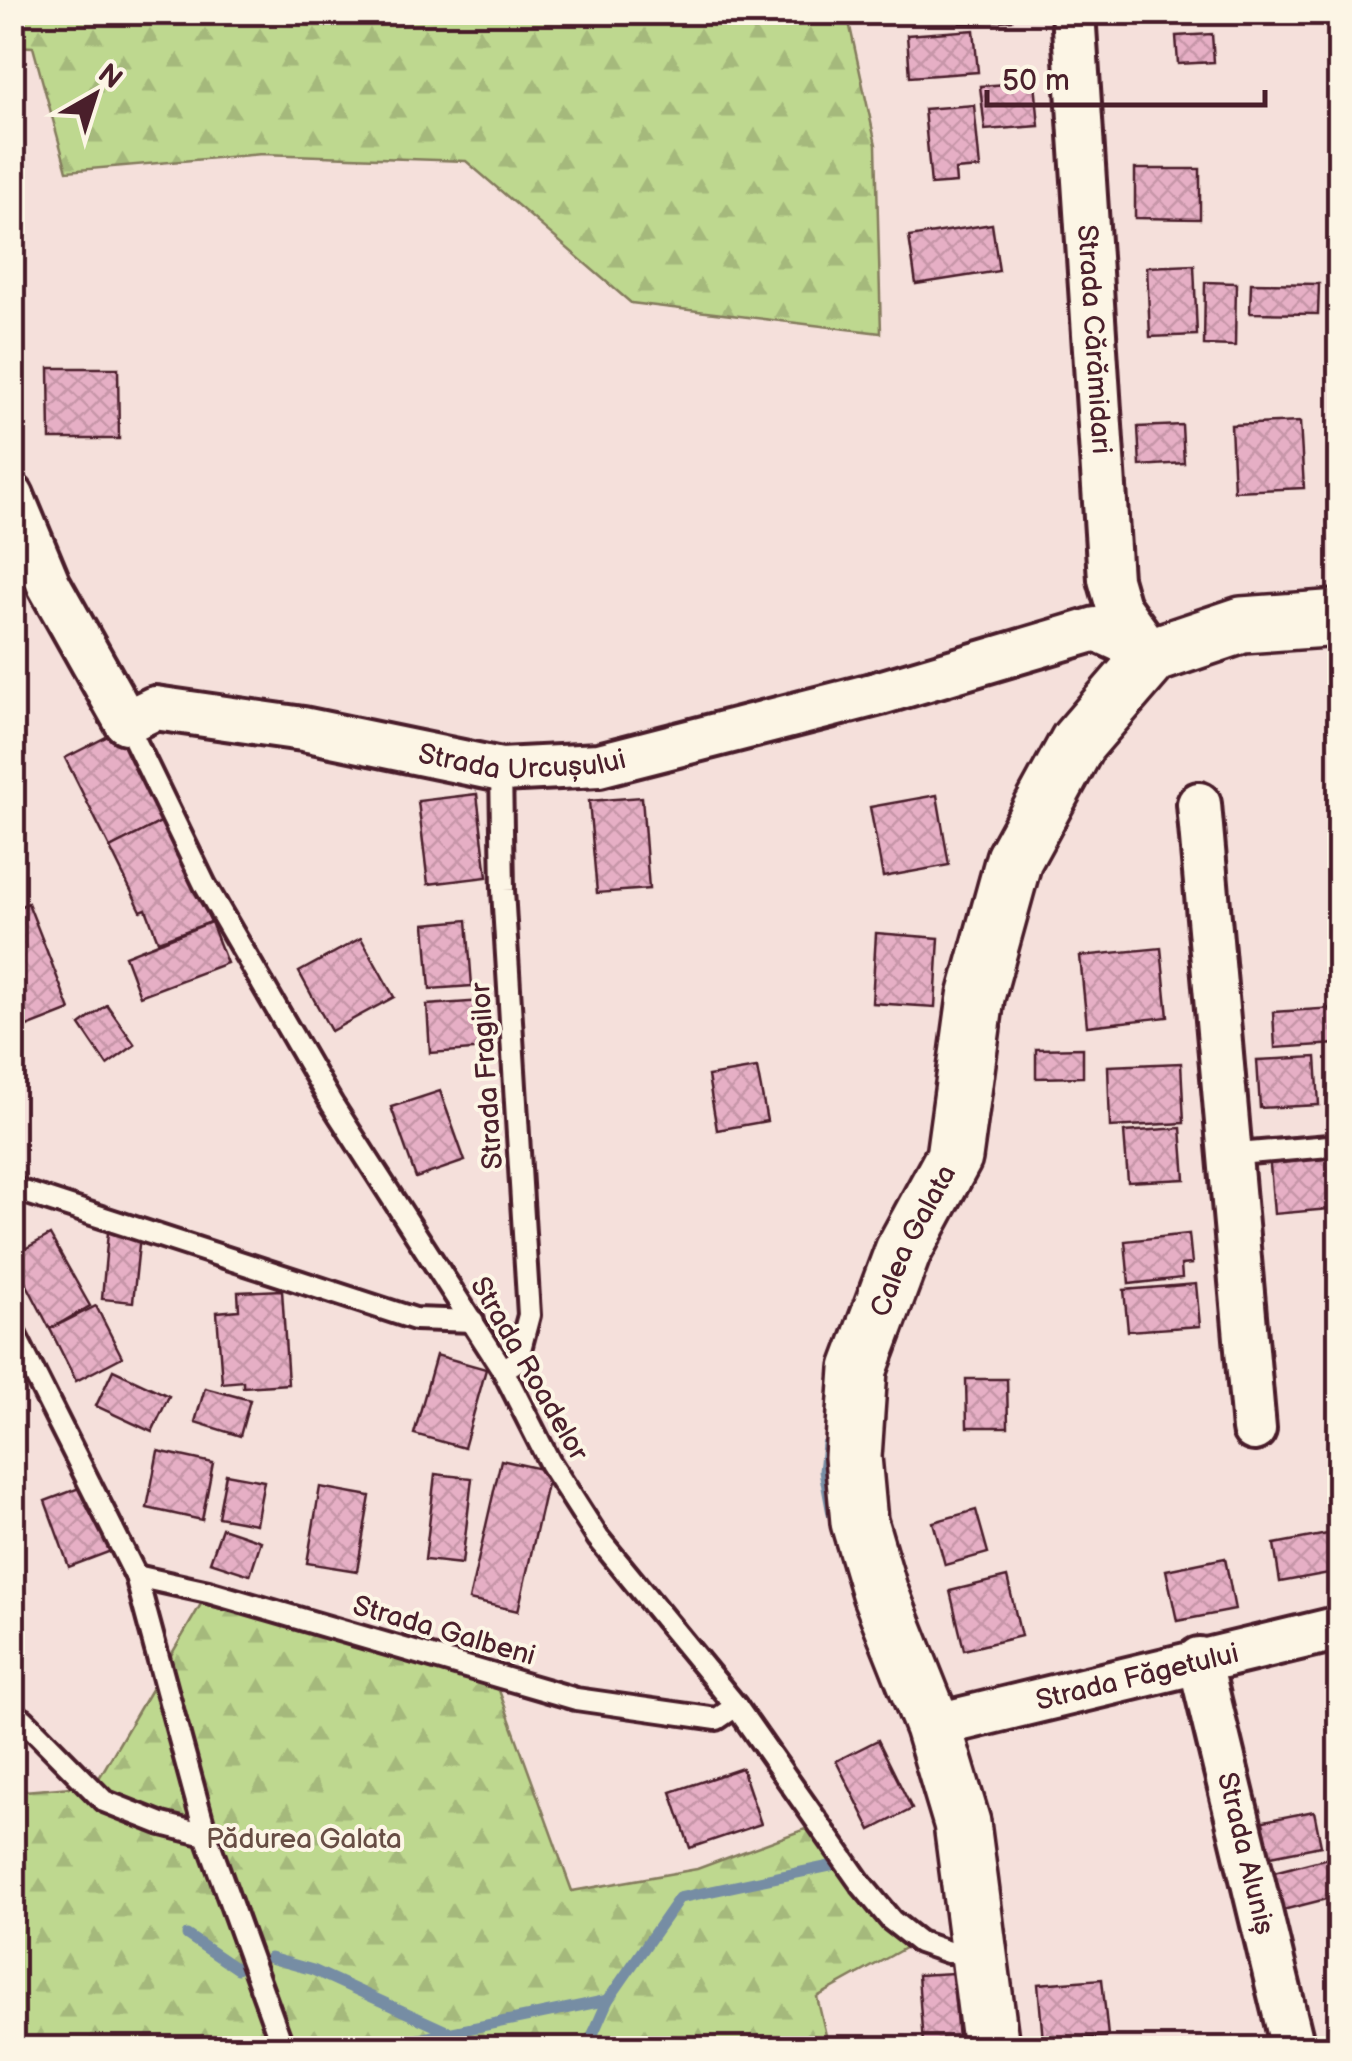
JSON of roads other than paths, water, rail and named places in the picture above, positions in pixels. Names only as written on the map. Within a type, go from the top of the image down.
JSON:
[{"type":"street","name":"Strada Cărămidari","points":[[1073,12],[1110,579],[1118,607],[1153,655]]},
{"type":"street","points":[[12,496],[49,585],[126,722]]},
{"type":"street","points":[[1153,655],[1242,626],[1340,618]]},
{"type":"street","name":"Strada Urcușului","points":[[126,722],[156,708],[303,730],[501,770],[599,765],[705,740],[1096,630],[1153,655]]},
{"type":"street","name":"Calea Galata","points":[[991,2048],[982,1954],[962,1822],[933,1726],[880,1594],[859,1522],[853,1457],[858,1369],[903,1251],[954,1158],[976,998],[1014,859],[1078,742],[1153,655]]},
{"type":"street","points":[[1199,804],[1226,1154],[1254,1429]]},
{"type":"street","name":"Strada Făgetului","points":[[933,1726],[1340,1628]]},
{"type":"street","name":"Strada Aluniș","points":[[1199,1659],[1294,2048]]},
{"type":"lane","name":"Strada Roadelor","points":[[126,722],[205,884],[332,1104],[503,1370],[550,1463],[598,1538],[736,1706],[861,1884],[891,1920],[920,1942],[948,1952],[982,1954]]},
{"type":"lane","name":"Strada Fragilor","points":[[501,770],[503,890],[530,1315],[517,1361],[503,1370]]},
{"type":"lane","points":[[1226,1154],[1340,1145]]},
{"type":"lane","points":[[12,1188],[414,1319],[472,1321]]},
{"type":"lane","points":[[12,1329],[136,1576],[206,1835],[283,2048]]},
{"type":"lane","name":"Strada Galbeni","points":[[136,1576],[208,1592],[576,1698],[717,1719],[736,1706]]},
{"type":"lane","points":[[12,1714],[24,1720],[104,1801],[162,1824],[206,1835]]},
{"type":"waterway","points":[[827,1444],[824,1471],[832,1514]]},
{"type":"waterway","points":[[375,2048],[608,2000],[679,1898],[830,1866]]},
{"type":"waterway","points":[[187,1935],[237,1969]]},
{"type":"waterway","points":[[270,1958],[313,1970],[455,2035]]},
{"type":"waterway","points":[[587,2048],[608,2000]]},
{"type":"park label","name":"Pădurea Galata","points":[[304,1839]]}]
